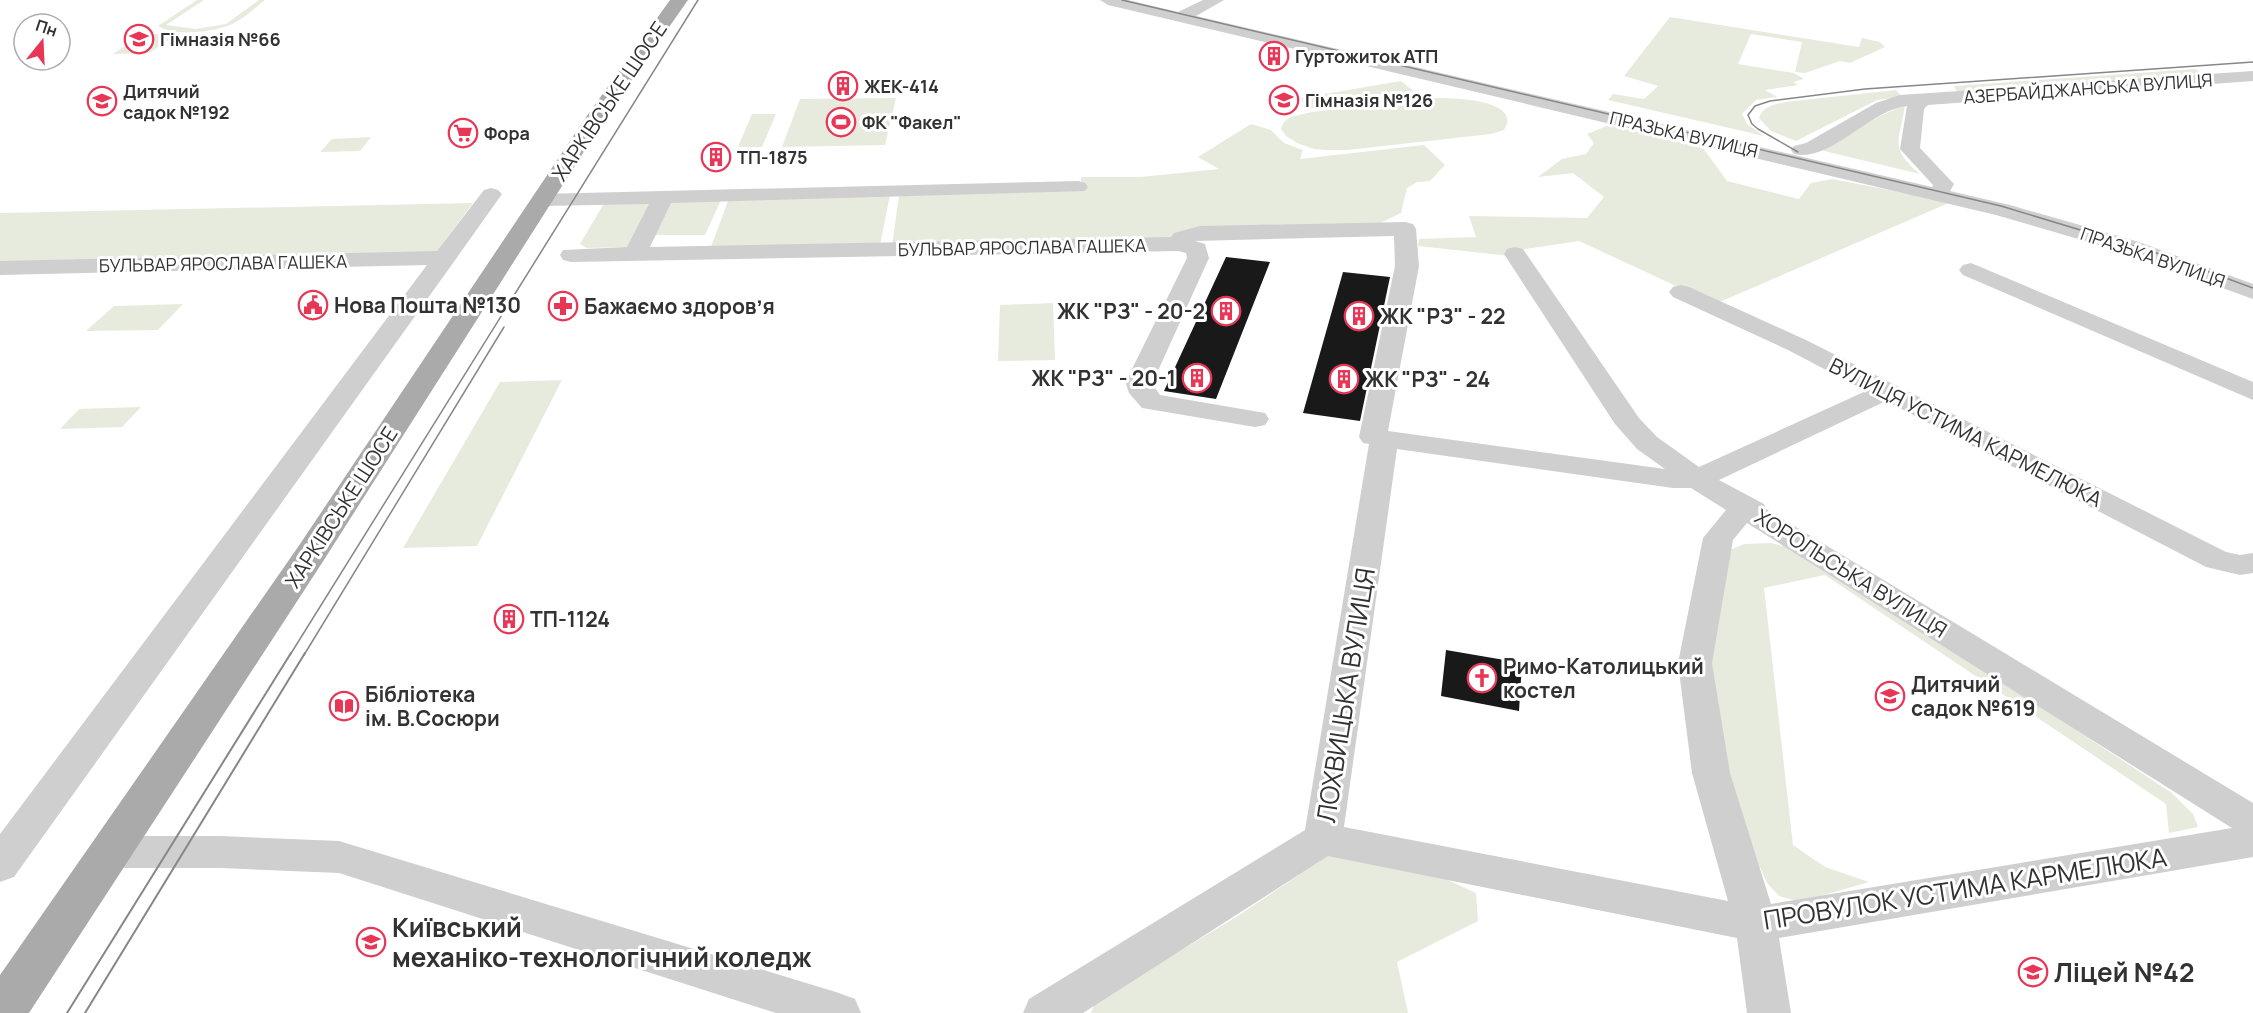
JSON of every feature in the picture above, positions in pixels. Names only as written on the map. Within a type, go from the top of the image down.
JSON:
[{"type":"main road","name":"ХАРКІВСЬКЕ ШОСЕ","points":[[2,1013],[310,555],[594,120],[679,0]]},
{"type":"street","name":"ПРАЗЬКА ВУЛИЦЯ","points":[[1107,0],[1186,14],[2071,217],[2253,279]]},
{"type":"street","name":"ПРАЗЬКА ВУЛИЦЯ","points":[[1144,0],[1186,14]]},
{"type":"street","points":[[1186,14],[1215,0]]},
{"type":"street","name":"АЗЕРБАЙДЖАНСЬКА ВУЛИЦЯ","points":[[1801,150],[1813,147],[1883,107],[1900,102],[2253,76]]},
{"type":"street","points":[[1923,99],[1915,108],[1910,149],[1941,189]]},
{"type":"street","name":"ПРАЗЬКА ВУЛИЦЯ","points":[[1599,108],[1801,150],[1941,189],[2131,248],[2253,292]]},
{"type":"street","points":[[542,200],[1078,187]]},
{"type":"street","points":[[0,865],[491,194]]},
{"type":"street","points":[[635,254],[663,197]]},
{"type":"street","name":"БУЛЬВАР ЯРОСЛАВА ГАШЕКА","points":[[571,255],[1179,244],[1182,238],[1200,233],[1405,229]]},
{"type":"street","name":"ЛОХВИЦЬКА ВУЛИЦЯ","points":[[1044,1013],[1323,839],[1378,438],[1407,266],[1405,229]]},
{"type":"street","points":[[1179,244],[1197,249],[1198,258],[1143,373],[1139,384],[1142,393],[1152,402],[1255,418]]},
{"type":"street","name":"ХОРОЛЬСЬКА ВУЛИЦЯ","points":[[1515,254],[1629,424],[1647,443],[1697,479],[1753,511],[2253,822]]},
{"type":"street","name":"БУЛЬВАР ЯРОСЛАВА ГАШЕКА","points":[[0,268],[445,258]]},
{"type":"street","points":[[1971,270],[2253,392]]},
{"type":"street","name":"ВУЛИЦЯ УСТИМА КАРМЕЛЮКА","points":[[1681,292],[1797,345],[2217,560],[2240,565],[2253,563]]},
{"type":"street","points":[[1378,438],[1673,478],[1697,479],[1887,391]]},
{"type":"street","points":[[1753,511],[1734,517],[1718,538],[1695,663],[1711,773],[1756,924],[1769,1013]]},
{"type":"street","name":"ПРОВУЛОК УСТИМА КАРМЕЛЮКА","points":[[1323,839],[1756,924],[2253,841]]},
{"type":"street","points":[[111,852],[221,852],[339,857],[838,1013]]},
{"type":"shaded area","points":[[197,0],[204,0],[166,25],[196,29],[226,24],[259,0],[265,0],[239,20],[222,28],[184,32],[158,26]]},
{"type":"shaded area","points":[[1670,17],[1859,47],[1862,38],[1880,42],[1885,47],[1850,63],[1840,61],[1805,73],[1795,72],[1802,42],[1751,34],[1738,64],[1794,73],[1804,79],[1793,82],[1798,85],[1765,90],[1777,97],[1756,100],[1742,114],[1747,124],[1764,136],[1608,100],[1613,94],[1644,99],[1658,86],[1624,76]]},
{"type":"shaded area","points":[[143,34],[178,34],[149,53],[113,54]]},
{"type":"shaded area","points":[[2195,69],[2208,75],[1957,92],[1954,86]]},
{"type":"shaded area","points":[[1401,81],[1419,96],[1306,109],[1301,98]]},
{"type":"shaded area","points":[[1896,90],[1902,97],[1877,100],[1796,141],[1771,131],[1759,118],[1766,108],[1785,102]]},
{"type":"shaded area","name":"ФК \"Факел\"","points":[[896,98],[885,145],[782,147],[800,99]]},
{"type":"shaded area","points":[[1438,98],[1471,100],[1496,107],[1504,112],[1507,120],[1504,130],[1491,134],[1347,150],[1326,150],[1314,149],[1297,143],[1286,136],[1281,129],[1283,123],[1290,117],[1312,112]]},
{"type":"shaded area","points":[[1905,105],[1899,136],[1900,150],[1903,157],[1920,174],[1820,150],[1880,116]]},
{"type":"shaded area","points":[[752,114],[776,114],[762,147],[738,147]]},
{"type":"shaded area","points":[[1251,124],[1271,130],[1284,143],[1303,150],[1300,159],[1424,145],[1445,165],[1430,181],[1417,182],[1407,188],[1401,213],[1376,225],[1172,239],[892,246],[899,195],[1082,186],[1081,177],[1140,177],[1219,169],[1198,157]]},
{"type":"shaded area","points":[[1609,125],[1703,148],[1727,181],[1799,199],[1811,183],[1832,179],[1951,202],[1715,304],[1579,241],[1513,251],[1510,256],[1418,246],[1419,239],[1476,237],[1469,216],[1587,218],[1604,197],[1573,173],[1538,177],[1562,159],[1586,154],[1594,143],[1587,134]]},
{"type":"shaded area","points":[[371,137],[360,151],[320,152],[332,139]]},
{"type":"shaded area","points":[[890,195],[880,245],[711,247],[729,198]]},
{"type":"shaded area","points":[[722,198],[705,235],[651,235],[667,204],[677,200]]},
{"type":"shaded area","points":[[610,201],[657,204],[629,247],[587,248],[580,244],[603,205]]},
{"type":"shaded area","points":[[473,203],[435,254],[0,263],[0,213]]},
{"type":"shaded area","points":[[1053,303],[1055,360],[998,361],[1000,305]]},
{"type":"shaded area","points":[[183,304],[158,330],[86,331],[114,306]]},
{"type":"shaded area","points":[[562,380],[477,546],[403,548],[500,382]]},
{"type":"shaded area","points":[[141,407],[122,427],[60,429],[79,409]]},
{"type":"shaded area","points":[[1771,543],[1799,550],[1822,563],[2172,793],[2193,814],[2198,827],[2169,833],[2166,804],[1825,575],[1764,588],[1793,845],[1825,867],[1869,882],[1800,902],[1779,896],[1767,883],[1732,806],[1708,676],[1730,550],[1744,544]]},
{"type":"shaded area","points":[[1333,852],[1426,870],[1476,893],[1478,921],[1397,962],[1408,1013],[1091,1013],[1095,1002],[1236,917]]},
{"type":"building","points":[[1226,257],[1270,262],[1216,399],[1164,391]]},
{"type":"building","name":"ЖК \"РЗ\" - 24","points":[[1343,272],[1390,277],[1360,421],[1303,413]]},
{"type":"building","name":"Римо-Католицький костел","points":[[1446,650],[1522,663],[1519,711],[1441,696]]},
{"type":"tram line","points":[[290,655],[698,0]]},
{"type":"tram line","points":[[1122,0],[2001,206],[2163,255],[2253,288]]},
{"type":"tram line","points":[[1798,152],[1752,124],[1748,115],[1755,106],[1770,101],[1865,89],[2253,62]]},
{"type":"tram line","points":[[304,655],[504,327]]},
{"type":"tram line","points":[[67,1013],[291,653]]},
{"type":"tram line","points":[[85,1013],[305,653]]},
{"type":"place","name":"Гімназія №66","points":[[139,39]]},
{"type":"place","name":"Гуртожиток АТП","points":[[1274,56]]},
{"type":"place","name":"ЖЕК-414","points":[[843,86]]},
{"type":"place","name":"Гімназія №126","points":[[1284,100]]},
{"type":"place","name":"Дитячий садок №192","points":[[102,101]]},
{"type":"place","name":"ФК \"Факел\"","points":[[841,122]]},
{"type":"place","name":"Фора","points":[[463,133]]},
{"type":"place","name":"ТП-1875","points":[[716,157]]},
{"type":"place","name":"Нова Пошта №130","points":[[313,305]]},
{"type":"place","name":"Бажаємо здоровʼя","points":[[563,306]]},
{"type":"place","name":"ЖК \"РЗ\" - 20-2","points":[[1226,311]]},
{"type":"place","name":"ЖК \"РЗ\" - 22","points":[[1359,316]]},
{"type":"place","name":"ЖК \"РЗ\" - 20-1","points":[[1197,378]]},
{"type":"place","name":"ЖК \"РЗ\" - 24","points":[[1344,379]]},
{"type":"place","name":"ТП-1124","points":[[509,619]]},
{"type":"place","name":"Римо-Католицький костел","points":[[1482,678]]},
{"type":"place","name":"Дитячий садок №619","points":[[1890,696]]},
{"type":"place","name":"Бібліотека ім. В.Сосюри","points":[[344,706]]},
{"type":"place","name":"Київський механіко-технологічний коледж","points":[[371,942]]},
{"type":"place","name":"Ліцей №42","points":[[2033,972]]}]
